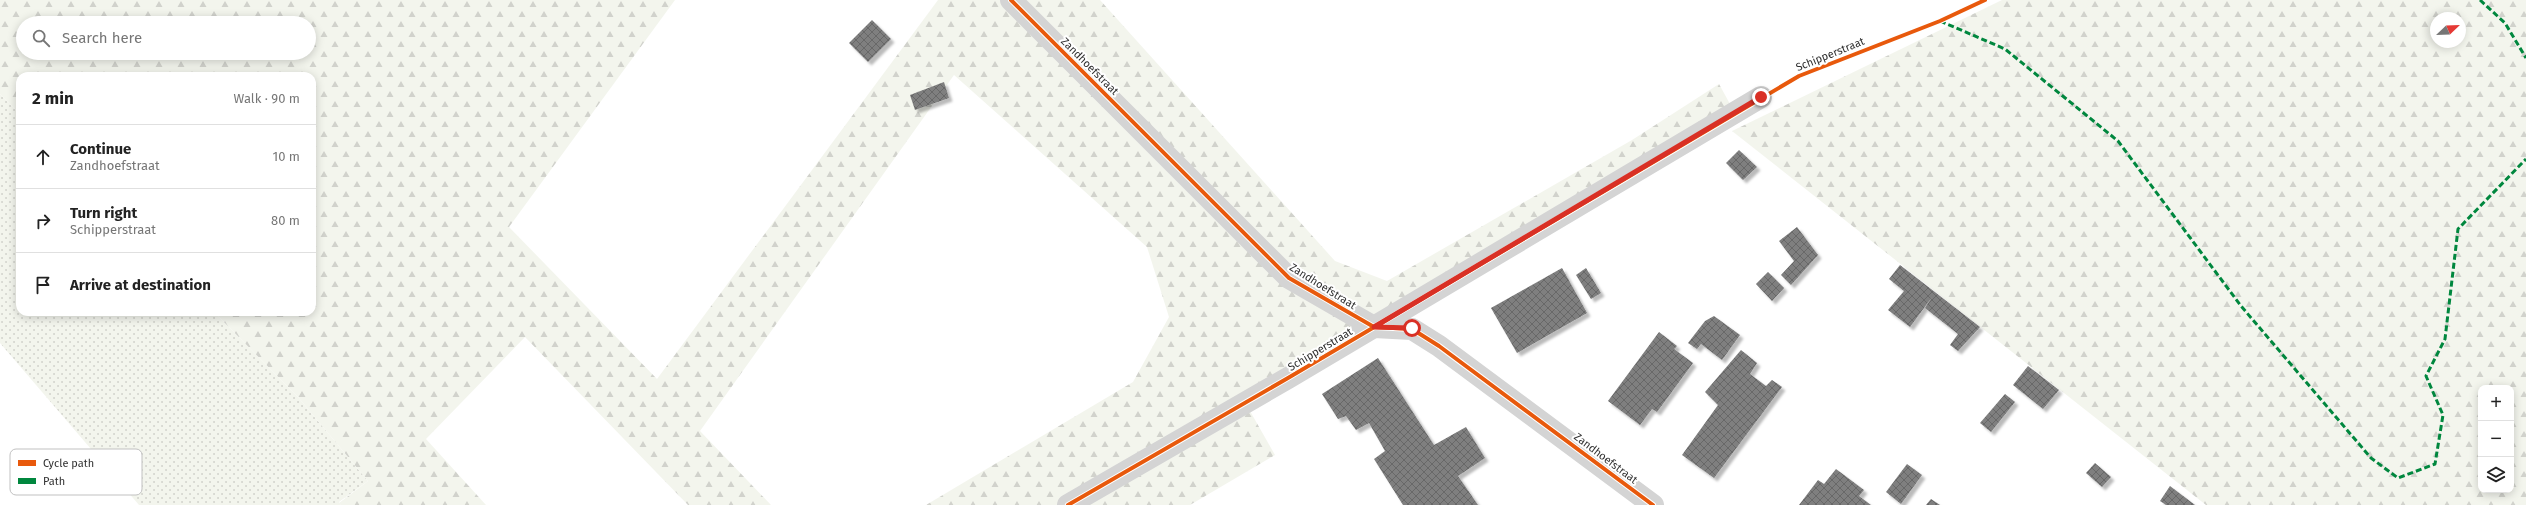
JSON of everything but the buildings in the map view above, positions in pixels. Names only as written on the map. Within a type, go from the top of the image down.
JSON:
[{"type":"street","name":"Zandhoefstraat","points":[[1011,0],[1289,278],[1374,327],[1412,328],[1439,346],[1653,505]]},
{"type":"street","name":"Schipperstraat","points":[[1068,505],[1374,327],[1761,97]]},
{"type":"green space","points":[[0,0],[675,0],[509,227],[657,379],[938,0],[1100,0],[1335,261],[1387,281],[1632,140],[1719,84],[1730,104],[1242,397],[1275,455],[1190,505],[926,505],[1133,382],[1169,317],[1147,247],[954,75],[700,431],[771,505],[688,505],[525,337],[426,439],[486,505],[341,505],[339,503],[368,481],[298,397],[218,316],[316,316],[316,72],[16,72],[16,110],[0,94]]},
{"type":"green space","points":[[2002,0],[2526,0],[2526,505],[2206,505],[1732,131]]},
{"type":"green space","points":[[0,94],[16,110],[16,316],[218,316],[298,397],[368,481],[339,502],[341,505],[139,505],[130,495],[142,495],[142,449],[91,449],[0,343]]},
{"type":"marked path","points":[[2480,0],[2505,23],[2526,58]]},
{"type":"marked path","points":[[1940,21],[2005,49],[2118,141],[2241,306],[2371,458],[2398,478],[2435,464],[2443,415],[2426,376],[2445,339],[2458,229],[2526,159]]},
{"type":"cycle path","points":[[1011,0],[1289,278],[1374,327],[1412,329],[1439,346],[1653,505]]},
{"type":"cycle path","points":[[1068,505],[1288,378],[1799,76],[1940,21],[1985,0]]},
{"type":"route","points":[[1412,328],[1374,327],[1535,233],[1761,97]]}]
